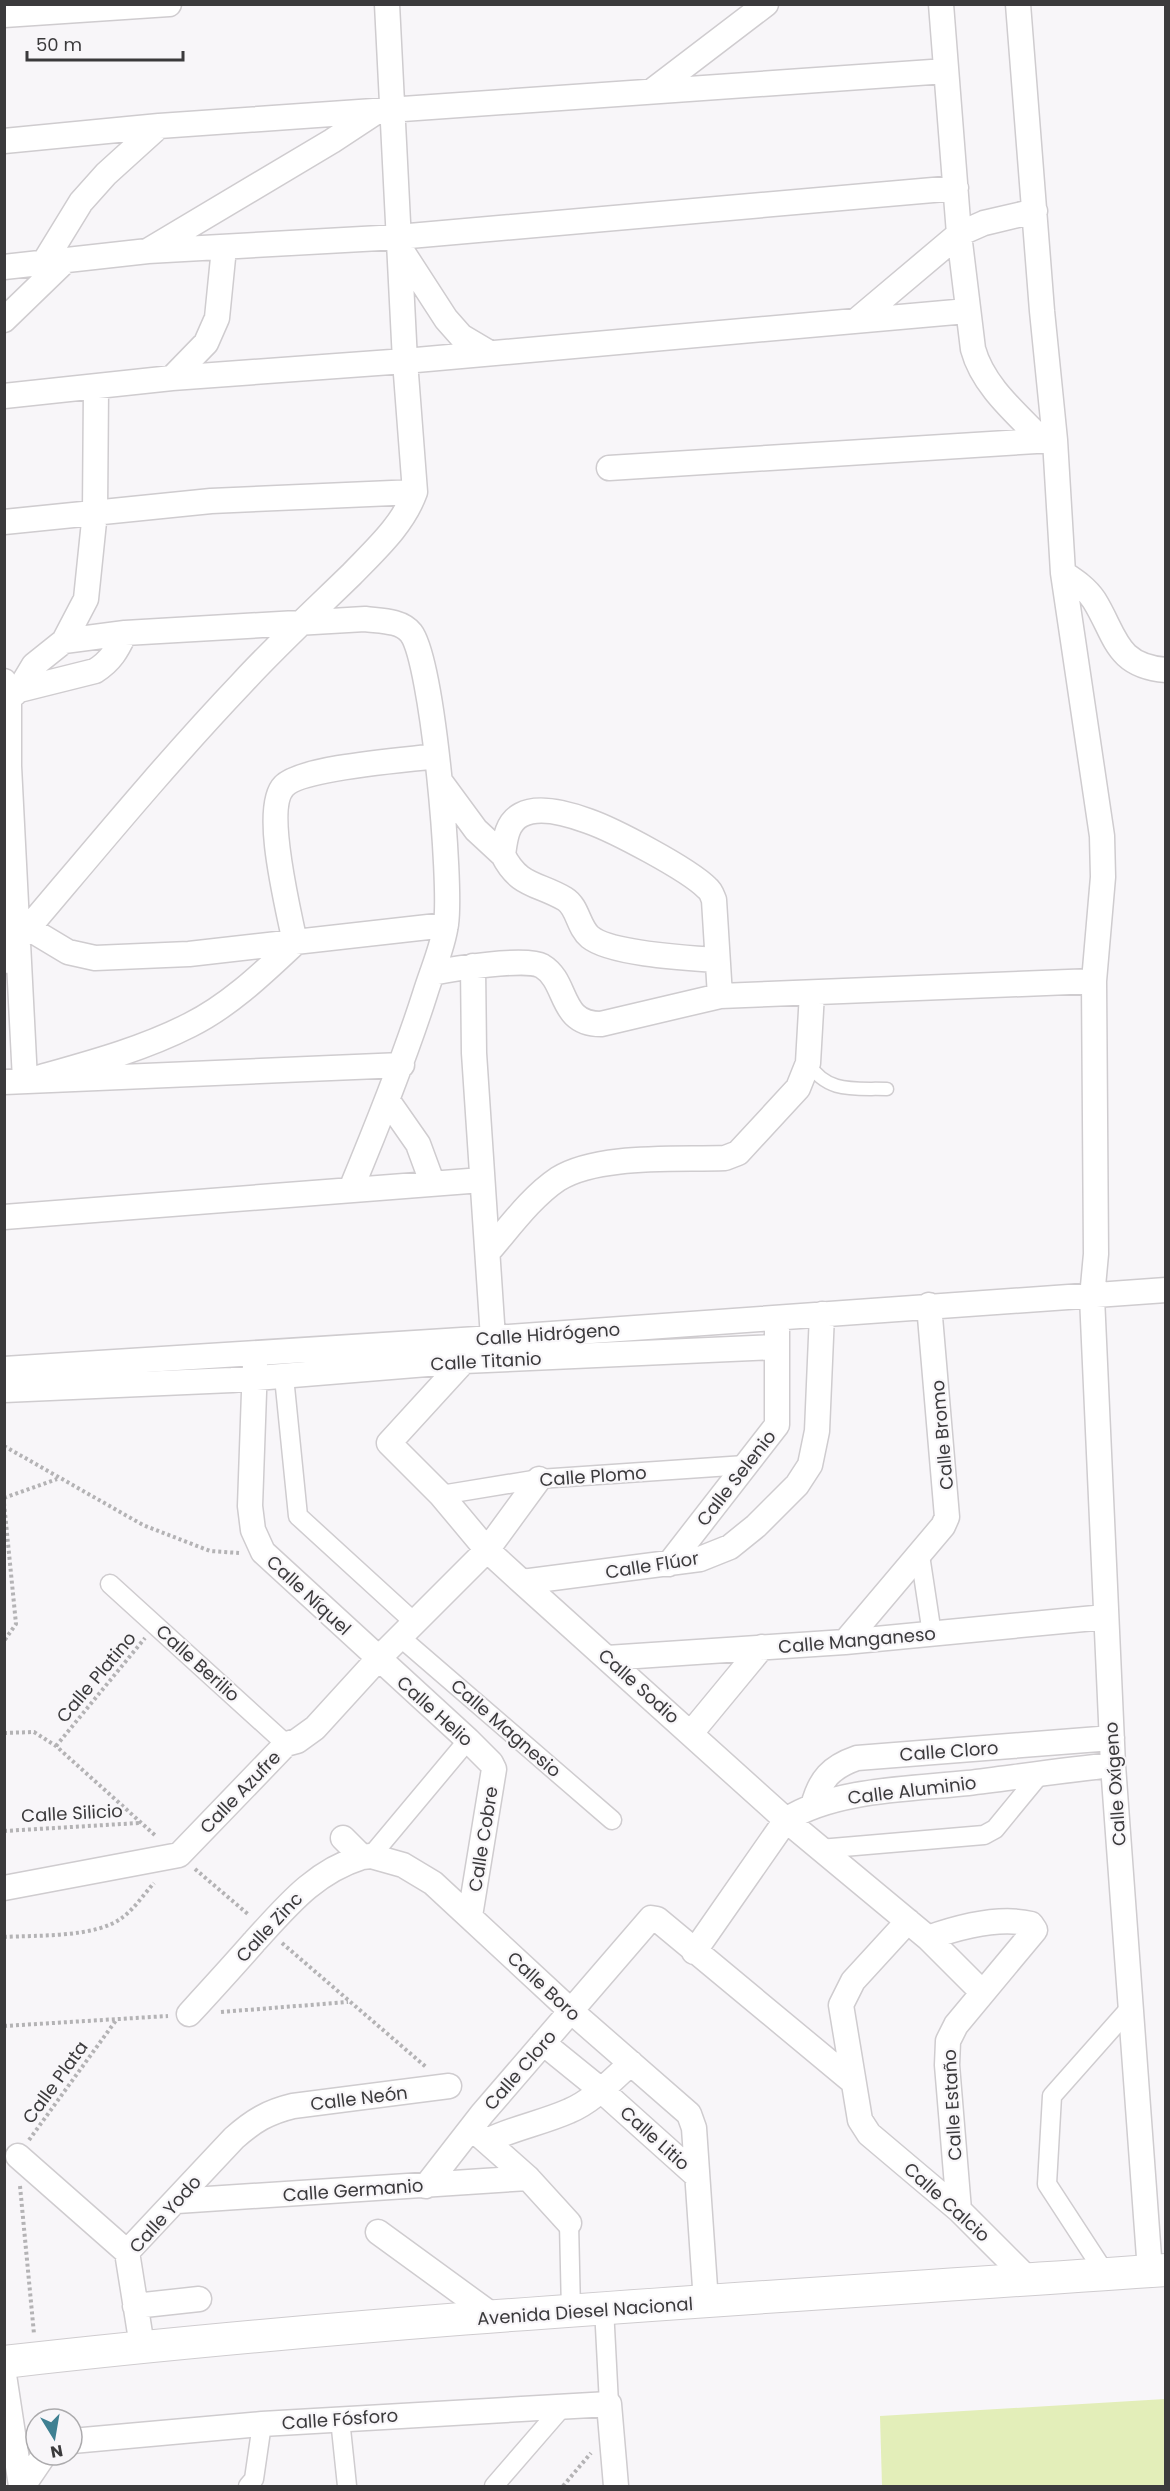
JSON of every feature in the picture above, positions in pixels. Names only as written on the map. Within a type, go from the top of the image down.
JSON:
[{"type":"street","points":[[4,15],[169,4]]},
{"type":"street","points":[[4,961],[23,934],[149,785],[243,681],[397,526],[410,507],[416,492],[398,242],[385,110],[387,4]]},
{"type":"street","points":[[652,91],[766,4]]},
{"type":"street","points":[[941,4],[959,234],[967,310],[977,364],[1004,400],[1048,440]]},
{"type":"street","name":"Calle Oxígeno","points":[[1018,4],[1035,211],[1048,440],[1063,573],[1102,836],[1103,877],[1094,981],[1096,1254],[1092,1297],[1113,1765],[1130,2008],[1158,2270]]},
{"type":"street","points":[[4,141],[159,126],[946,71]]},
{"type":"street","points":[[148,251],[385,110]]},
{"type":"street","points":[[4,320],[54,262],[81,202],[106,174],[159,126]]},
{"type":"street","points":[[4,267],[148,251],[398,242],[956,188]]},
{"type":"street","points":[[857,320],[959,234],[984,223],[1035,211]]},
{"type":"street","points":[[398,242],[446,319],[461,336],[488,352]]},
{"type":"street","points":[[172,378],[206,343],[217,318],[224,248]]},
{"type":"street","points":[[4,396],[96,388],[172,378],[405,361],[967,310]]},
{"type":"street","points":[[21,1080],[23,934],[7,766],[11,690],[34,665],[64,641],[86,599],[95,512],[96,388]]},
{"type":"street","points":[[609,468],[1048,440]]},
{"type":"street","points":[[4,522],[242,499],[416,492]]},
{"type":"street","points":[[1063,573],[1083,586],[1094,601],[1107,630],[1136,664],[1146,669],[1166,670]]},
{"type":"street","points":[[64,641],[125,633],[365,620],[391,621],[410,632],[419,648],[426,678],[440,781],[446,925],[402,1065],[351,1189]]},
{"type":"street","points":[[11,690],[95,671],[106,664],[116,652],[125,633]]},
{"type":"street","points":[[295,943],[274,817],[278,794],[285,785],[298,778],[320,772],[436,756]]},
{"type":"street","points":[[440,781],[476,830],[503,855],[510,868],[522,881],[566,900],[572,905],[588,936],[598,942],[651,954],[716,960]]},
{"type":"street","points":[[503,855],[507,833],[512,822],[521,815],[537,811],[560,813],[590,821],[674,865],[707,887],[714,900],[720,996]]},
{"type":"street","points":[[23,934],[68,952],[95,958],[189,954],[446,925]]},
{"type":"street","points":[[21,1080],[124,1053],[191,1025],[250,986],[295,943]]},
{"type":"street","points":[[432,973],[473,966],[532,963],[543,966],[577,1018],[587,1024],[601,1024],[720,996],[1094,981]]},
{"type":"street","points":[[473,966],[474,1053],[493,1338]]},
{"type":"street","points":[[488,1252],[556,1180],[583,1167],[626,1162],[725,1158],[738,1153],[798,1088],[808,1063],[812,993]]},
{"type":"street","points":[[21,1080],[402,1065]]},
{"type":"street","points":[[388,1101],[418,1144],[432,1182]]},
{"type":"street","points":[[4,1217],[432,1182],[482,1180]]},
{"type":"street","name":"Calle Hidrógeno","points":[[4,1369],[493,1338],[929,1305],[1092,1297],[1166,1290]]},
{"type":"street","name":"Calle Bromo","points":[[845,1642],[944,1526],[947,1517],[929,1305]]},
{"type":"street","name":"Calle Flúor","points":[[522,1582],[700,1559],[730,1547],[756,1526],[796,1485],[810,1465],[817,1431],[822,1314]]},
{"type":"street","name":"Calle Selenio","points":[[669,1564],[777,1425],[778,1317]]},
{"type":"street","name":"Calle Titanio","points":[[243,1380],[464,1362],[776,1347]]},
{"type":"street","name":"Calle Níquel","points":[[256,1354],[243,1380],[253,1530],[263,1552],[378,1659]]},
{"type":"street","name":"Calle Sodio","points":[[464,1362],[389,1443],[441,1496],[487,1550],[786,1820],[928,1938],[982,1992]]},
{"type":"street","name":"Calle Magnesio","points":[[284,1377],[298,1516],[407,1629],[612,1820]]},
{"type":"street","points":[[4,1390],[243,1380]]},
{"type":"street","name":"Calle Plomo","points":[[441,1496],[539,1479],[745,1465]]},
{"type":"street","name":"Calle Azufre","points":[[179,1856],[286,1744],[297,1741],[315,1728],[378,1659],[487,1550],[539,1479]]},
{"type":"street","points":[[920,1555],[932,1634]]},
{"type":"street","name":"Calle Berilio","points":[[110,1584],[286,1744]]},
{"type":"street","name":"Calle Manganeso","points":[[608,1658],[845,1642],[1105,1617]]},
{"type":"street","points":[[691,1733],[762,1647]]},
{"type":"street","name":"Calle Helio","points":[[378,1659],[491,1763]]},
{"type":"street","name":"Calle Cloro","points":[[813,1806],[818,1787],[825,1776],[840,1764],[857,1758],[1112,1738]]},
{"type":"street","name":"Calle Zinc","points":[[189,2014],[294,1896],[322,1875],[345,1862],[367,1857],[468,1740]]},
{"type":"street","name":"Calle Cobre","points":[[470,1916],[494,1769],[491,1763]]},
{"type":"street","name":"Calle Aluminio","points":[[786,1820],[813,1806],[884,1792],[1113,1765]]},
{"type":"street","points":[[820,1849],[984,1835],[995,1829],[1041,1773]]},
{"type":"street","points":[[694,1952],[786,1820]]},
{"type":"street","name":"Calle Boro","points":[[343,1838],[367,1857],[403,1865],[433,1883],[571,2012],[689,2114],[694,2128],[698,2176]]},
{"type":"street","points":[[4,1888],[179,1856]]},
{"type":"street","name":"Calle Cloro","points":[[426,2186],[479,2134],[543,2043],[651,1918],[657,1919],[852,2081]]},
{"type":"street","points":[[852,2081],[842,2018],[844,1995],[853,1981],[908,1921]]},
{"type":"street","name":"Calle Estaño","points":[[928,1938],[992,1923],[1031,1924],[1035,1930],[982,1992],[950,2035],[946,2049],[959,2210]]},
{"type":"street","points":[[1105,2273],[1047,2184],[1052,2096],[1130,2008]]},
{"type":"street","name":"Calle Litio","points":[[543,2043],[601,2090],[698,2176],[706,2302]]},
{"type":"street","points":[[479,2134],[508,2130],[569,2112],[601,2090],[631,2063]]},
{"type":"street","name":"Calle Calcio","points":[[852,2081],[863,2128],[959,2210],[1028,2279]]},
{"type":"street","name":"Calle Neón","points":[[270,2112],[293,2106],[449,2086]]},
{"type":"street","name":"Calle Yodo","points":[[142,2346],[127,2252],[234,2138],[252,2121],[270,2112]]},
{"type":"street","points":[[479,2134],[528,2178],[568,2223],[571,2311]]},
{"type":"street","points":[[18,2156],[127,2252]]},
{"type":"street","name":"Calle Germanio","points":[[177,2201],[528,2178]]},
{"type":"street","points":[[378,2232],[496,2318]]},
{"type":"street","name":"Avenida Diesel Nacional","points":[[4,2362],[142,2346],[604,2308],[1158,2270]]},
{"type":"street","points":[[135,2306],[199,2299]]},
{"type":"street","points":[[604,2308],[610,2429],[616,2487]]},
{"type":"street","points":[[4,2375],[6,2404],[22,2487]]},
{"type":"street","points":[[494,2487],[565,2404]]},
{"type":"street","name":"Calle Fósforo","points":[[84,2440],[262,2424],[565,2404],[609,2404]]},
{"type":"street","points":[[340,2419],[346,2487]]},
{"type":"street","points":[[248,2487],[254,2480],[262,2424]]},
{"type":"street","points":[[22,2487],[36,2467]]},
{"type":"lane","points":[[808,1063],[821,1080],[831,1085],[887,1089]]},
{"type":"path","points":[[4,1446],[58,1479],[143,1525],[210,1551],[263,1552]]},
{"type":"path","points":[[4,1498],[58,1479]]},
{"type":"path","points":[[4,1503],[16,1624],[4,1641]]},
{"type":"path","name":"Calle Platino","points":[[56,1746],[156,1625]]},
{"type":"path","points":[[4,1733],[34,1732]]},
{"type":"path","name":"Calle Silicio","points":[[4,1831],[140,1823]]},
{"type":"path","points":[[4,1937],[92,1930],[109,1925],[123,1917],[179,1856]]},
{"type":"path","name":"Calle Plata","points":[[18,2156],[117,2019]]},
{"type":"path","points":[[18,2156],[35,2340]]},
{"type":"path","points":[[563,2487],[610,2429]]},
{"type":"green space","points":[[1165,2399],[1165,2486],[882,2486],[880,2416]]}]
